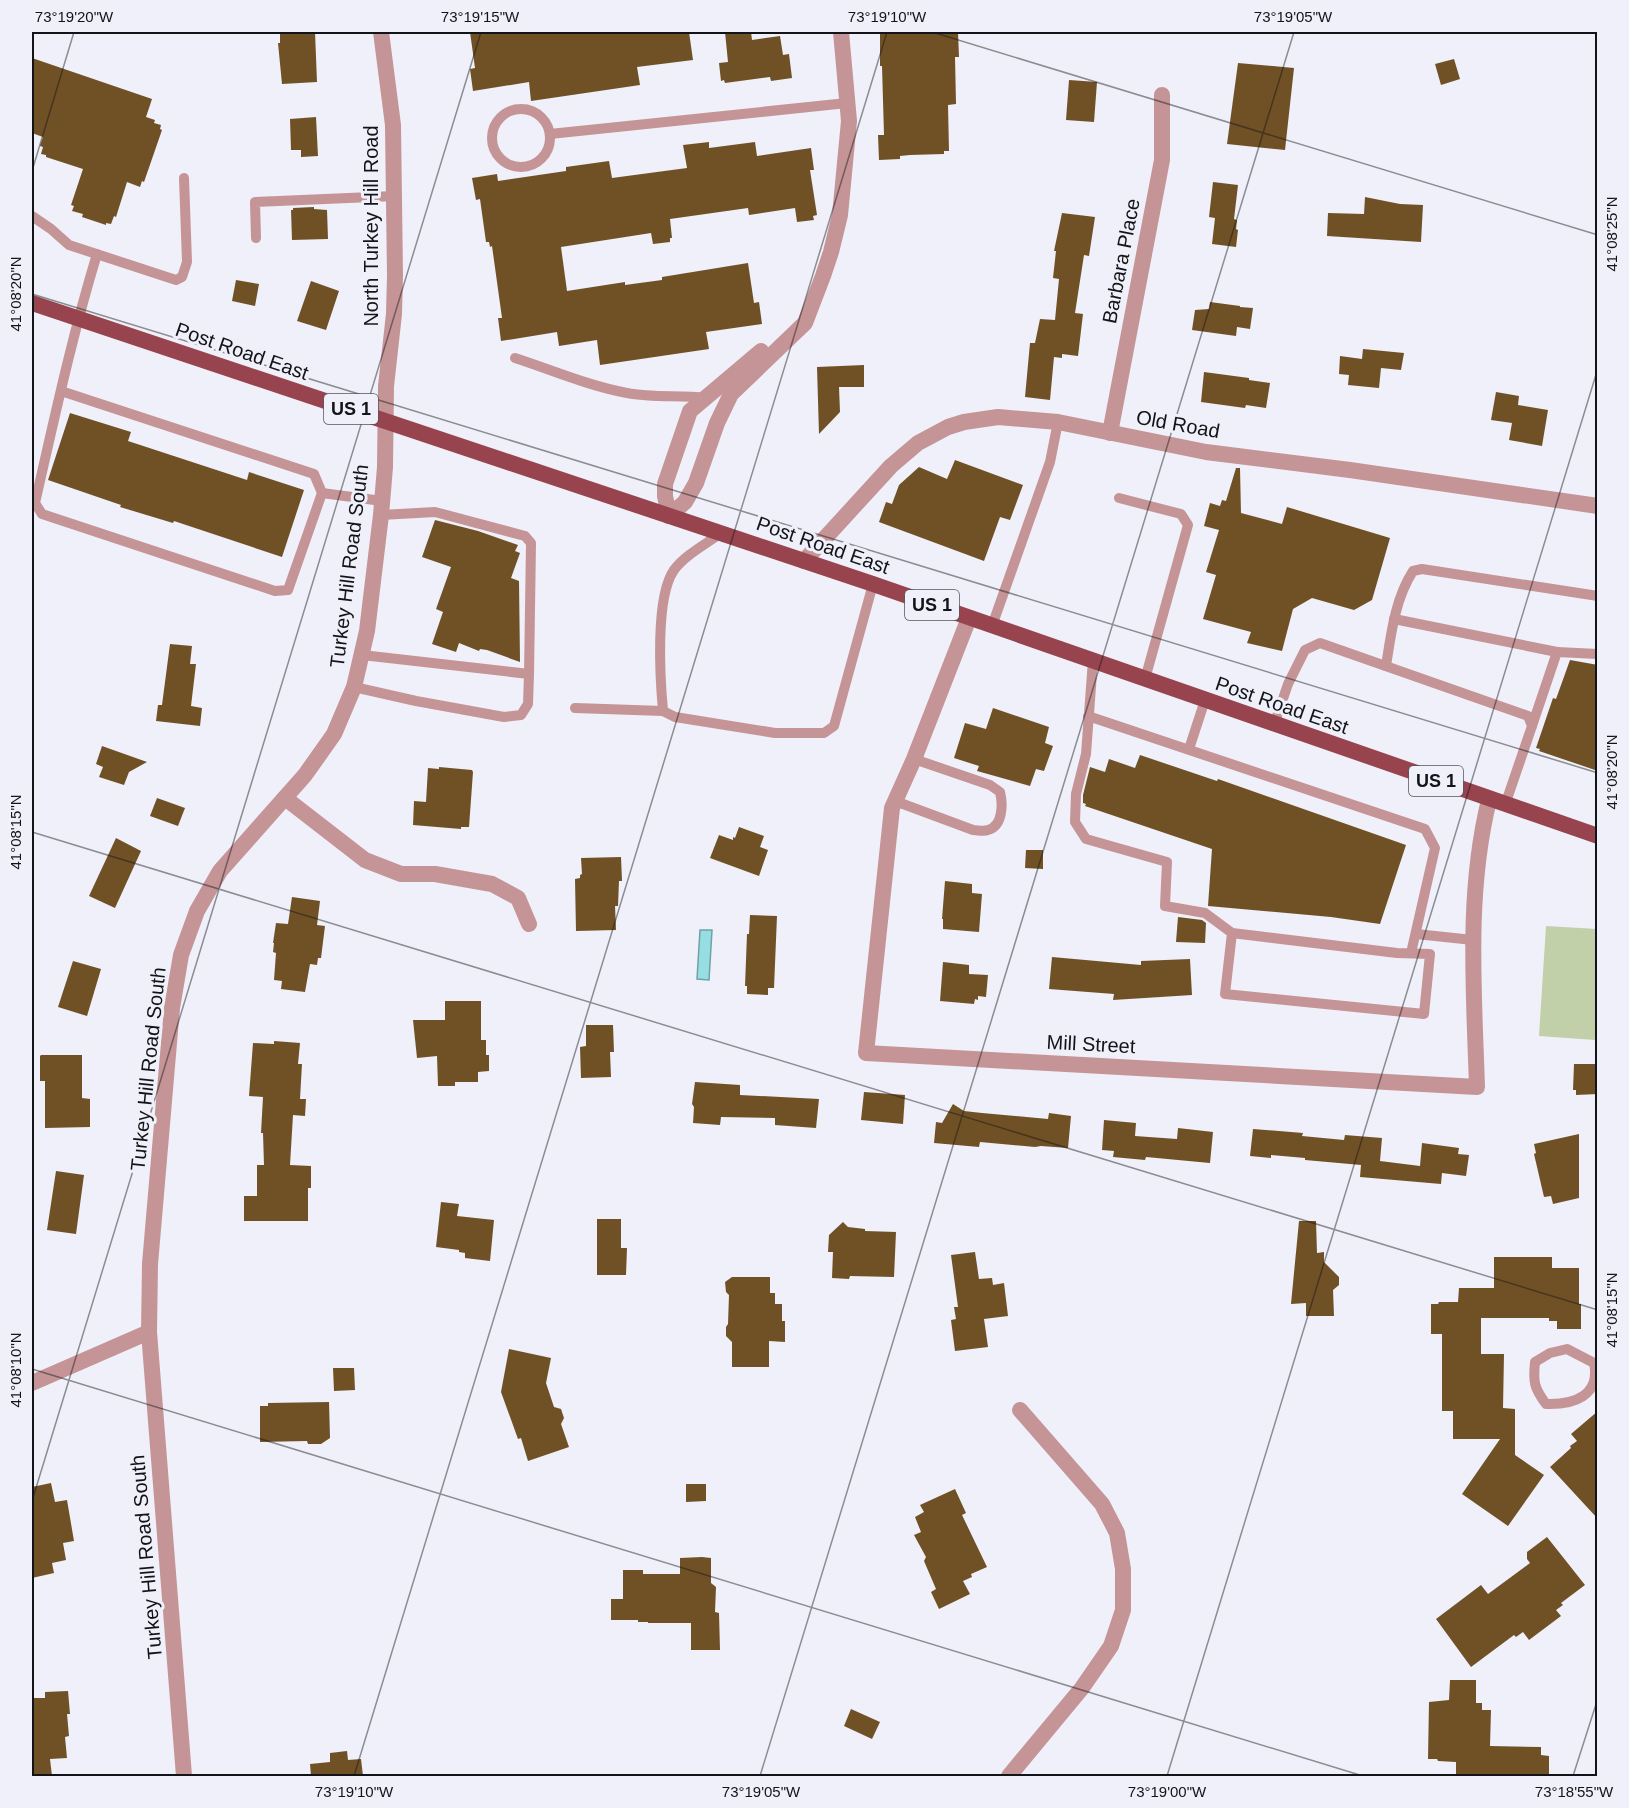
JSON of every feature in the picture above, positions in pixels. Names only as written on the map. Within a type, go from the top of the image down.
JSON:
[{"type":"main road","name":"Post Road East","points":[[32,303],[873,584],[1598,836]]},
{"type":"street","name":"North Turkey Hill Road","points":[[381,32],[393,125],[395,196],[394,314],[386,386],[385,420]]},
{"type":"street","points":[[814,297],[786,329],[690,411],[665,484],[669,516],[685,502],[696,483],[717,423],[731,394],[806,322],[831,252],[840,215],[849,121],[841,32]]},
{"type":"street","name":"Barbara Place","points":[[1110,433],[1162,160],[1162,95]]},
{"type":"street","name":"Old Road","points":[[804,561],[903,454],[948,427],[998,417],[1058,422],[1206,452],[1397,476],[1598,506]]},
{"type":"street","name":"Turkey Hill Road South","points":[[184,1776],[149,1332],[150,1264],[171,1020],[181,954],[197,911],[220,872],[321,754],[334,734],[354,687],[362,655],[381,508],[385,467],[385,420]]},
{"type":"street","name":"Mill Street","points":[[969,618],[914,759],[892,808],[866,1053],[1477,1087],[1473,940],[1480,849],[1497,802]]},
{"type":"street","points":[[285,798],[365,860],[400,874],[435,874],[492,884],[518,898],[529,924]]},
{"type":"street","points":[[32,1383],[149,1332]]},
{"type":"street","points":[[1009,1776],[1082,1688],[1111,1646],[1123,1610],[1123,1569],[1117,1533],[1102,1504],[1020,1410]]},
{"type":"lane","points":[[550,134],[847,103]]},
{"type":"lane","points":[[517,109],[532,111],[544,120],[550,134],[549,150],[539,162],[525,168],[510,166],[497,157],[491,142],[493,127],[502,115],[517,109]]},
{"type":"lane","points":[[32,216],[69,245],[176,280],[182,277],[187,262],[184,178]]},
{"type":"lane","points":[[256,238],[255,202],[395,196]]},
{"type":"lane","points":[[61,391],[314,474],[322,493],[288,590],[275,591],[42,514],[35,503],[61,391],[78,318],[97,254]]},
{"type":"lane","points":[[515,358],[627,393],[706,398]]},
{"type":"lane","points":[[992,626],[1050,462],[1058,422]]},
{"type":"lane","points":[[322,493],[381,508],[435,512],[525,536],[531,543],[528,704],[521,715],[504,717],[354,687]]},
{"type":"lane","points":[[1119,498],[1181,514],[1188,525],[1145,679]]},
{"type":"lane","points":[[663,711],[660,642],[667,586],[675,569],[721,533]]},
{"type":"lane","points":[[1386,666],[1394,619],[1406,583],[1413,571],[1422,570],[1598,596]]},
{"type":"lane","points":[[575,708],[663,711],[675,717],[775,733],[824,733],[834,726],[873,584]]},
{"type":"lane","points":[[1394,619],[1557,651],[1598,654]]},
{"type":"lane","points":[[1274,725],[1288,684],[1305,650],[1320,643],[1528,716],[1532,726]]},
{"type":"lane","points":[[1497,802],[1532,726],[1557,651]]},
{"type":"lane","points":[[362,655],[528,674]]},
{"type":"lane","points":[[1093,660],[1086,754],[1076,794],[1075,822],[1086,839],[1167,862],[1165,906],[1205,913],[1232,933],[1430,954],[1424,1014],[1225,994],[1232,933]]},
{"type":"lane","points":[[1189,749],[1205,700]]},
{"type":"lane","points":[[1088,716],[1425,829],[1435,848],[1411,953]]},
{"type":"lane","points":[[895,801],[973,830],[986,831],[994,828],[998,822],[1002,802],[1000,792],[990,785],[914,759]]},
{"type":"lane","points":[[1416,934],[1473,940]]},
{"type":"lane","points":[[1567,1349],[1596,1362],[1596,1374],[1591,1389],[1578,1399],[1562,1404],[1546,1404],[1536,1391],[1535,1362],[1550,1353],[1567,1349]]},
{"type":"green space","points":[[1546,926],[1597,929],[1598,992],[1595,1040],[1539,1036]]},
{"type":"water","points":[[700,930],[712,930],[709,980],[697,979]]},
{"type":"building","points":[[280,32],[315,32],[317,82],[282,84],[278,43],[280,43]]},
{"type":"building","points":[[470,32],[689,32],[693,60],[637,67],[640,85],[531,101],[529,82],[473,91],[470,69],[475,68]]},
{"type":"building","points":[[725,32],[751,32],[752,40],[780,36],[783,55],[789,54],[792,78],[771,81],[770,77],[725,83],[724,80],[721,81],[719,63],[728,62]]},
{"type":"building","points":[[880,32],[958,32],[959,57],[955,57],[956,104],[948,105],[949,151],[944,151],[944,154],[910,155],[900,156],[900,159],[879,160],[878,135],[884,135]]},
{"type":"building","points":[[32,58],[152,99],[146,117],[155,120],[154,123],[161,125],[162,130],[144,182],[142,181],[140,187],[127,182],[116,217],[114,216],[111,224],[106,223],[106,225],[82,217],[83,214],[72,211],[74,206],[71,205],[83,169],[41,154],[43,147],[40,146],[43,137],[32,133]]},
{"type":"building","points":[[1454,59],[1460,79],[1441,85],[1435,64]]},
{"type":"building","points":[[1238,63],[1294,68],[1285,150],[1227,144]]},
{"type":"building","points":[[1069,80],[1097,82],[1094,122],[1066,120]]},
{"type":"building","points":[[316,117],[318,156],[301,157],[301,150],[291,150],[290,119]]},
{"type":"building","points":[[709,142],[709,148],[755,142],[757,156],[811,148],[814,170],[810,170],[817,215],[813,216],[814,220],[797,222],[795,208],[749,215],[748,208],[670,219],[672,238],[670,242],[653,244],[651,233],[561,247],[567,291],[625,282],[625,285],[662,280],[662,277],[748,263],[754,303],[759,302],[762,324],[706,332],[709,349],[600,365],[597,340],[559,346],[557,332],[501,341],[498,318],[502,318],[492,246],[490,247],[489,242],[486,242],[480,199],[476,200],[472,178],[497,174],[498,181],[566,171],[566,167],[609,161],[612,178],[687,168],[683,145]]},
{"type":"building","points":[[1213,182],[1238,185],[1234,219],[1237,220],[1236,229],[1238,230],[1236,247],[1212,244],[1215,218],[1209,217]]},
{"type":"building","points":[[1365,197],[1400,204],[1423,205],[1421,242],[1327,236],[1328,213],[1364,214]]},
{"type":"building","points":[[314,207],[314,209],[327,210],[328,239],[292,240],[291,210]]},
{"type":"building","points":[[1062,213],[1095,217],[1089,256],[1084,255],[1075,313],[1083,314],[1078,356],[1062,354],[1062,358],[1054,357],[1050,400],[1025,397],[1030,343],[1035,343],[1040,319],[1055,320],[1059,279],[1053,278],[1056,251],[1054,251]]},
{"type":"building","points":[[236,280],[259,284],[255,306],[232,301]]},
{"type":"building","points":[[311,281],[339,291],[326,330],[297,321]]},
{"type":"building","points":[[1210,302],[1253,308],[1250,329],[1237,327],[1236,336],[1192,330],[1195,310],[1209,309]]},
{"type":"building","points":[[1363,349],[1404,353],[1401,370],[1381,368],[1379,388],[1348,385],[1349,375],[1339,374],[1340,356],[1362,359]]},
{"type":"building","points":[[864,365],[864,387],[839,387],[840,412],[819,434],[817,367]]},
{"type":"building","points":[[1204,372],[1270,383],[1266,408],[1246,405],[1245,408],[1201,402]]},
{"type":"building","points":[[1496,392],[1519,396],[1518,405],[1548,410],[1542,446],[1509,440],[1512,423],[1491,420]]},
{"type":"building","points":[[70,413],[131,432],[128,441],[247,480],[249,472],[304,490],[282,557],[174,521],[173,523],[120,507],[121,505],[48,480]]},
{"type":"building","points":[[955,460],[1023,485],[1010,520],[1000,517],[984,561],[879,522],[886,502],[892,504],[899,485],[919,467],[947,479]]},
{"type":"building","points":[[1236,468],[1240,468],[1241,513],[1282,524],[1287,507],[1390,538],[1372,600],[1354,610],[1312,598],[1293,609],[1282,651],[1247,643],[1251,632],[1203,619],[1216,575],[1206,572],[1219,530],[1204,526],[1210,503],[1220,506],[1222,500],[1226,501]]},
{"type":"building","points":[[435,520],[478,531],[518,545],[515,551],[520,553],[511,578],[519,581],[520,662],[459,643],[456,652],[432,644],[443,612],[436,609],[451,567],[422,557]]},
{"type":"building","points":[[170,644],[192,646],[190,664],[196,664],[191,706],[202,708],[200,726],[156,721],[158,705],[162,705]]},
{"type":"building","points":[[1570,660],[1598,665],[1598,771],[1536,748],[1553,698],[1556,699]]},
{"type":"building","points":[[993,708],[1049,727],[1045,743],[1053,746],[1044,771],[1036,769],[1030,786],[977,771],[979,766],[954,758],[965,723],[986,729]]},
{"type":"building","points":[[102,746],[147,762],[129,772],[124,785],[99,777],[103,767],[96,764]]},
{"type":"building","points":[[1140,755],[1217,781],[1218,779],[1406,845],[1380,924],[1331,917],[1208,906],[1212,849],[1085,806],[1086,804],[1083,803],[1090,767],[1105,772],[1109,759],[1135,768]]},
{"type":"building","points":[[439,767],[472,770],[473,772],[469,827],[461,827],[461,829],[413,825],[414,801],[426,802],[428,768],[439,769]]},
{"type":"building","points":[[157,798],[185,808],[178,826],[150,816]]},
{"type":"building","points":[[739,827],[764,836],[760,847],[768,850],[759,876],[710,858],[719,835],[733,840]]},
{"type":"building","points":[[116,838],[141,851],[115,908],[89,896]]},
{"type":"building","points":[[1026,850],[1043,850],[1043,869],[1025,868]]},
{"type":"building","points":[[621,857],[622,881],[619,881],[618,906],[615,906],[616,930],[576,931],[575,879],[580,878],[582,874],[581,858]]},
{"type":"building","points":[[945,881],[972,884],[972,893],[982,894],[979,932],[943,929]]},
{"type":"building","points":[[292,897],[320,901],[317,925],[325,926],[321,958],[318,958],[317,965],[310,964],[305,992],[281,989],[282,981],[274,980],[276,953],[273,952],[273,943],[276,923],[288,924]]},
{"type":"building","points":[[750,915],[777,916],[774,988],[768,988],[768,995],[747,994],[747,986],[745,986]]},
{"type":"building","points":[[1178,917],[1202,920],[1206,923],[1205,943],[1176,942]]},
{"type":"building","points":[[1052,957],[1141,965],[1141,961],[1190,959],[1192,995],[1113,1000],[1114,994],[1049,989]]},
{"type":"building","points":[[73,961],[101,969],[87,1016],[58,1007]]},
{"type":"building","points":[[943,962],[969,965],[969,974],[988,975],[986,997],[978,996],[974,1004],[940,1001]]},
{"type":"building","points":[[445,1001],[481,1001],[481,1040],[486,1040],[489,1071],[478,1072],[478,1082],[455,1082],[455,1086],[438,1086],[437,1056],[417,1058],[413,1020],[445,1020]]},
{"type":"building","points":[[586,1025],[613,1025],[614,1052],[610,1052],[611,1077],[581,1078],[580,1047],[586,1046]]},
{"type":"building","points":[[274,1041],[300,1043],[298,1064],[302,1064],[300,1099],[306,1099],[305,1116],[293,1115],[290,1165],[311,1166],[308,1221],[244,1221],[244,1196],[257,1196],[257,1165],[264,1165],[263,1133],[261,1133],[263,1097],[249,1096],[253,1043],[274,1044]]},
{"type":"building","points":[[41,1055],[82,1055],[82,1098],[90,1099],[90,1127],[45,1128],[45,1081],[40,1081]]},
{"type":"building","points":[[1574,1064],[1598,1064],[1598,1094],[1576,1095],[1576,1090],[1573,1090]]},
{"type":"building","points":[[695,1082],[740,1085],[740,1095],[819,1099],[816,1128],[775,1125],[775,1118],[721,1117],[720,1125],[693,1123],[694,1107],[692,1104]]},
{"type":"building","points":[[864,1092],[905,1095],[903,1124],[861,1120]]},
{"type":"building","points":[[953,1104],[964,1111],[982,1113],[1048,1119],[1049,1113],[1071,1116],[1068,1148],[980,1142],[979,1147],[934,1143],[936,1122],[942,1123]]},
{"type":"building","points":[[1104,1120],[1136,1123],[1135,1136],[1177,1139],[1178,1128],[1213,1132],[1210,1163],[1146,1157],[1145,1160],[1113,1157],[1114,1151],[1102,1150]]},
{"type":"building","points":[[1253,1129],[1303,1133],[1302,1136],[1344,1140],[1345,1135],[1382,1138],[1380,1161],[1420,1166],[1422,1143],[1459,1148],[1458,1154],[1469,1155],[1466,1176],[1442,1173],[1441,1184],[1360,1177],[1361,1165],[1271,1155],[1271,1158],[1250,1156]]},
{"type":"building","points":[[1579,1134],[1579,1198],[1553,1204],[1551,1196],[1544,1197],[1534,1154],[1536,1153],[1534,1144]]},
{"type":"building","points":[[56,1171],[84,1175],[76,1234],[47,1230]]},
{"type":"building","points":[[441,1202],[459,1204],[457,1216],[494,1220],[490,1261],[465,1258],[465,1253],[459,1250],[436,1247]]},
{"type":"building","points":[[597,1219],[621,1219],[621,1248],[627,1248],[626,1275],[597,1275]]},
{"type":"building","points":[[1299,1221],[1316,1221],[1317,1253],[1324,1252],[1324,1262],[1339,1277],[1339,1285],[1333,1290],[1334,1316],[1306,1316],[1306,1303],[1291,1304]]},
{"type":"building","points":[[843,1222],[848,1227],[865,1229],[865,1231],[896,1232],[894,1277],[832,1278],[833,1252],[828,1252],[829,1235]]},
{"type":"building","points":[[975,1252],[979,1279],[992,1278],[993,1285],[1004,1283],[1008,1316],[984,1319],[988,1347],[955,1351],[951,1320],[956,1319],[954,1307],[958,1307],[951,1255]]},
{"type":"building","points":[[1494,1257],[1552,1257],[1552,1268],[1579,1268],[1579,1304],[1581,1304],[1581,1329],[1557,1329],[1557,1321],[1549,1321],[1549,1318],[1481,1318],[1481,1354],[1504,1354],[1503,1408],[1515,1409],[1515,1455],[1544,1475],[1508,1526],[1462,1494],[1500,1439],[1453,1439],[1453,1411],[1442,1411],[1442,1334],[1431,1334],[1431,1304],[1458,1302],[1459,1288],[1494,1288]]},
{"type":"building","points":[[732,1277],[770,1277],[770,1293],[775,1293],[775,1304],[782,1304],[785,1342],[769,1341],[769,1367],[732,1367],[732,1342],[726,1336],[729,1295],[726,1292],[725,1282]]},
{"type":"building","points":[[509,1349],[551,1358],[546,1383],[554,1407],[561,1409],[564,1418],[561,1424],[569,1447],[528,1461],[521,1438],[518,1439],[501,1392]]},
{"type":"building","points":[[333,1368],[354,1368],[355,1390],[334,1391]]},
{"type":"building","points":[[329,1402],[330,1438],[321,1444],[308,1444],[307,1441],[260,1442],[260,1406],[268,1406],[268,1403]]},
{"type":"building","points":[[1598,1411],[1598,1519],[1550,1467],[1577,1441],[1571,1434]]},
{"type":"building","points":[[51,1483],[55,1502],[67,1500],[74,1541],[63,1543],[66,1560],[52,1563],[54,1573],[32,1578],[32,1487]]},
{"type":"building","points":[[686,1484],[706,1484],[706,1501],[686,1502]]},
{"type":"building","points":[[955,1489],[966,1513],[962,1515],[987,1567],[971,1574],[972,1577],[963,1581],[970,1594],[939,1609],[931,1592],[936,1589],[924,1561],[926,1557],[914,1535],[921,1532],[915,1517],[924,1512],[920,1505]]},
{"type":"building","points":[[1547,1537],[1585,1585],[1561,1603],[1563,1605],[1556,1610],[1561,1616],[1529,1640],[1523,1632],[1516,1637],[1514,1635],[1471,1667],[1436,1619],[1481,1585],[1488,1594],[1530,1563],[1527,1559],[1527,1552]]},
{"type":"building","points":[[680,1558],[711,1558],[711,1583],[716,1587],[715,1612],[719,1613],[720,1650],[691,1650],[691,1623],[611,1620],[611,1599],[623,1599],[623,1570],[643,1570],[643,1574],[680,1574]]},
{"type":"building","points":[[1450,1680],[1476,1680],[1476,1703],[1482,1703],[1482,1710],[1491,1710],[1490,1746],[1541,1747],[1541,1755],[1549,1756],[1549,1776],[1456,1776],[1456,1762],[1428,1759],[1429,1702],[1449,1700]]},
{"type":"building","points":[[68,1691],[70,1714],[67,1714],[69,1736],[65,1737],[67,1758],[50,1759],[52,1776],[32,1776],[32,1701],[34,1698],[45,1698],[45,1692]]},
{"type":"building","points":[[851,1709],[880,1722],[872,1739],[844,1726]]},
{"type":"building","points":[[347,1751],[348,1760],[361,1759],[363,1776],[311,1776],[310,1764],[330,1762],[330,1753]]}]
